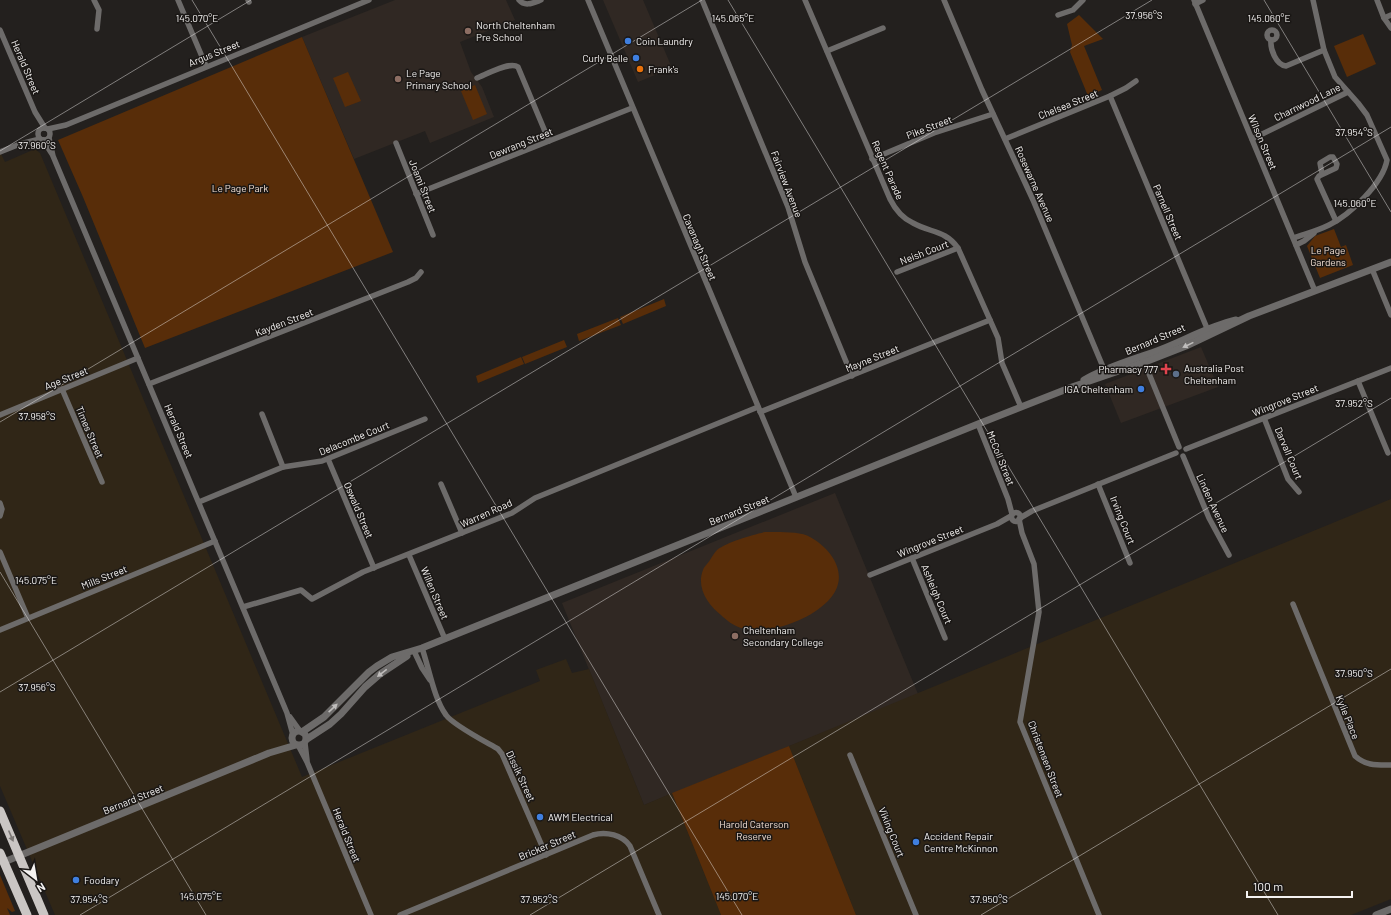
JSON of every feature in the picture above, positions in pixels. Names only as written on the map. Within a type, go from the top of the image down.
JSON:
[{"type":"highway","points":[[0,811],[44,915]]},
{"type":"highway","points":[[0,853],[27,915]]},
{"type":"street","points":[[94,0],[99,10],[97,29]]},
{"type":"street","points":[[178,0],[206,66]]},
{"type":"street","name":"Argus Street","points":[[50,136],[66,125],[369,0]]},
{"type":"street","points":[[519,0],[526,4],[541,0]]},
{"type":"street","name":"Fairview Avenue","points":[[702,0],[788,207],[805,262],[852,376]]},
{"type":"street","name":"Regent Parade","points":[[806,0],[890,199],[897,211],[914,224],[945,235],[958,248],[999,342],[1002,363],[1021,407]]},
{"type":"street","name":"Rosewarne Avenue","points":[[944,0],[993,114],[1030,194],[1106,373]]},
{"type":"street","points":[[1058,15],[1073,10],[1083,0]]},
{"type":"street","points":[[1194,2],[1203,0]]},
{"type":"street","points":[[1294,238],[1315,231],[1336,221],[1370,191],[1389,167],[1387,156],[1367,115],[1335,77],[1324,50],[1313,0]]},
{"type":"street","points":[[1377,0],[1384,18],[1391,28]]},
{"type":"street","name":"Cavanagh Street","points":[[587,1],[796,497]]},
{"type":"street","name":"Wilson Street","points":[[1194,2],[1315,291]]},
{"type":"street","points":[[1384,18],[1391,15]]},
{"type":"street","points":[[827,51],[883,28]]},
{"type":"street","name":"Herald Street","points":[[0,30],[34,112],[38,132]]},
{"type":"street","points":[[1271,40],[1271,46],[1277,59],[1280,65],[1283,66],[1324,50]]},
{"type":"street","points":[[477,78],[509,65],[515,65],[518,67],[549,141]]},
{"type":"street","name":"Chelsea Street","points":[[1005,139],[1110,96],[1136,81]]},
{"type":"street","name":"Charnwood Lane","points":[[1252,139],[1348,92]]},
{"type":"street","name":"Parnell Street","points":[[1110,96],[1209,332]]},
{"type":"street","name":"Dewrang Street","points":[[416,194],[632,108]]},
{"type":"street","name":"Herald Street","points":[[34,112],[46,128]]},
{"type":"street","name":"Pike Street","points":[[872,159],[934,134],[993,114]]},
{"type":"street","name":"Argus Street","points":[[46,128],[66,125]]},
{"type":"street","points":[[0,152],[20,144],[41,140],[50,136],[50,131],[46,128],[42,128],[20,144]]},
{"type":"street","points":[[38,132],[41,140]]},
{"type":"street","name":"Herald Street","points":[[50,136],[53,156]]},
{"type":"street","name":"Herald Street","points":[[41,140],[53,156],[287,713],[295,741],[307,762],[371,915]]},
{"type":"street","name":"Joami Street","points":[[396,143],[433,235]]},
{"type":"street","points":[[1322,174],[1317,179],[1336,221]]},
{"type":"street","points":[[1296,246],[1315,231]]},
{"type":"street","name":"Neish Court","points":[[897,272],[958,248]]},
{"type":"street","name":"Bernard Street","points":[[301,731],[324,717],[375,668],[392,657],[414,651],[445,639],[1143,359],[1178,342],[1209,332],[1226,322],[1249,316],[1391,262]]},
{"type":"street","points":[[1372,269],[1391,315]]},
{"type":"street","name":"Kayden Street","points":[[149,384],[408,282],[416,278],[422,272]]},
{"type":"street","name":"Mayne Street","points":[[759,410],[852,376],[990,320]]},
{"type":"street","name":"Age Street","points":[[0,415],[138,358]]},
{"type":"street","points":[[1143,359],[1179,447]]},
{"type":"street","name":"Wingrove Street","points":[[1186,449],[1391,368]]},
{"type":"street","points":[[1358,381],[1388,453]]},
{"type":"street","name":"Times Street","points":[[62,389],[102,482]]},
{"type":"street","name":"Warren Road","points":[[243,607],[302,590],[312,599],[363,572],[512,513],[535,498],[759,410]]},
{"type":"street","points":[[262,414],[283,467]]},
{"type":"street","name":"Darvall Court","points":[[1264,418],[1288,479],[1299,492]]},
{"type":"street","name":"Delacombe Court","points":[[198,502],[283,467],[319,462],[328,459],[425,419]]},
{"type":"street","name":"McColl Street","points":[[978,424],[1016,517]]},
{"type":"street","points":[[1179,447],[1184,447],[1186,449],[1186,453],[1183,456],[1176,453],[1176,450],[1179,447]]},
{"type":"street","name":"Wingrove Street","points":[[870,575],[1176,453]]},
{"type":"street","name":"Linden Avenue","points":[[1183,456],[1208,518],[1229,556]]},
{"type":"street","name":"Oswald Street","points":[[328,459],[374,568]]},
{"type":"street","points":[[441,484],[462,533]]},
{"type":"street","name":"Irving Court","points":[[1098,484],[1130,563]]},
{"type":"street","points":[[0,503],[2,509],[0,516]]},
{"type":"street","name":"Christensen Street","points":[[1016,517],[1034,564],[1039,612],[1020,722],[1099,915]]},
{"type":"street","name":"Mills Street","points":[[0,630],[215,541]]},
{"type":"street","points":[[0,552],[28,618]]},
{"type":"street","name":"Willen Street","points":[[409,554],[445,639]]},
{"type":"street","name":"Ashleigh Court","points":[[912,558],[945,638]]},
{"type":"street","name":"Kylie Place","points":[[1293,604],[1355,756],[1371,765],[1391,765]]},
{"type":"street","name":"Dissik Street","points":[[422,648],[428,665],[432,684]]},
{"type":"street","name":"Bernard Street","points":[[306,741],[330,724],[365,687],[380,674],[414,651]]},
{"type":"street","name":"Dissik Street","points":[[414,651],[449,718],[498,749],[502,754],[546,855]]},
{"type":"street","name":"Herald Street","points":[[287,713],[301,731]]},
{"type":"street","points":[[301,731],[306,734],[306,741],[302,745],[295,741],[296,732],[301,731]]},
{"type":"street","name":"Bernard Street","points":[[4,862],[295,741]]},
{"type":"street","name":"Herald Street","points":[[306,741],[307,762]]},
{"type":"street","name":"Viking Court","points":[[850,755],[916,915]]},
{"type":"street","name":"Bricker Street","points":[[400,915],[598,834],[608,834],[623,839],[630,846],[659,915]]},
{"type":"street","points":[[1376,915],[1391,909]]},
{"type":"shaded area","name":"Le Page Primary School","points":[[395,0],[506,0],[515,20],[460,42],[471,72],[482,87],[494,117],[430,143],[425,131],[354,159],[302,37]]},
{"type":"shaded area","points":[[603,0],[643,0],[672,68],[638,82]]},
{"type":"shaded area","points":[[35,149],[40,153],[302,777],[540,681],[536,670],[566,659],[572,673],[589,669],[644,805],[672,793],[721,915],[55,915],[0,786],[0,152],[5,162]]},
{"type":"shaded area","points":[[1201,347],[1218,387],[1121,423],[1105,384]]},
{"type":"shaded area","name":"Cheltenham Secondary College","points":[[835,493],[918,694],[644,805],[562,603]]},
{"type":"shaded area","points":[[1391,499],[1391,899],[1351,915],[856,915],[789,746]]},
{"type":"green space","points":[[1079,15],[1103,39],[1084,46],[1102,90],[1088,96],[1070,52],[1072,45],[1067,24]]},
{"type":"green space","points":[[1363,34],[1376,64],[1347,77],[1334,46]]},
{"type":"green space","name":"Le Page Park","points":[[302,37],[393,252],[145,348],[58,140]]},
{"type":"green space","points":[[348,72],[361,101],[345,107],[333,78]]},
{"type":"green space","points":[[475,85],[487,114],[473,120],[461,91]]},
{"type":"green space","name":"Le Page Gardens","points":[[1334,229],[1341,247],[1346,245],[1353,265],[1320,278],[1307,246],[1315,236]]},
{"type":"green space","points":[[664,299],[666,306],[623,324],[620,317]]},
{"type":"green space","points":[[618,318],[621,325],[579,341],[577,334]]},
{"type":"green space","points":[[564,340],[567,347],[525,364],[522,357]]},
{"type":"green space","points":[[521,357],[524,364],[478,383],[476,376]]},
{"type":"green space","points":[[765,532],[788,532],[806,535],[819,543],[826,549],[837,565],[839,574],[838,583],[835,592],[828,601],[810,615],[788,625],[776,628],[752,630],[741,628],[728,621],[716,611],[704,596],[701,577],[704,568],[717,550],[721,547]]},
{"type":"green space","name":"Harold Caterson Reserve","points":[[789,746],[856,915],[721,915],[672,793]]},
{"type":"green space","points":[[0,875],[15,911],[12,912],[7,908],[10,915],[0,915]]},
{"type":"place","name":"North Cheltenham Pre School","points":[[468,31]]},
{"type":"place","name":"Coin Laundry","points":[[628,41]]},
{"type":"place","name":"Curly Belle","points":[[636,58]]},
{"type":"place","name":"Frank's","points":[[640,69]]},
{"type":"place","name":"Le Page Primary School","points":[[398,79]]},
{"type":"place","name":"Pharmacy 777","points":[[1166,369]]},
{"type":"place","name":"Australia Post Cheltenham","points":[[1176,374]]},
{"type":"place","name":"IGA Cheltenham","points":[[1141,389]]},
{"type":"place","name":"Cheltenham Secondary College","points":[[735,636]]},
{"type":"place","name":"AWM Electrical","points":[[540,817]]},
{"type":"place","name":"Accident Repair Centre McKinnon","points":[[916,842]]},
{"type":"place","name":"Foodary","points":[[76,880]]}]
